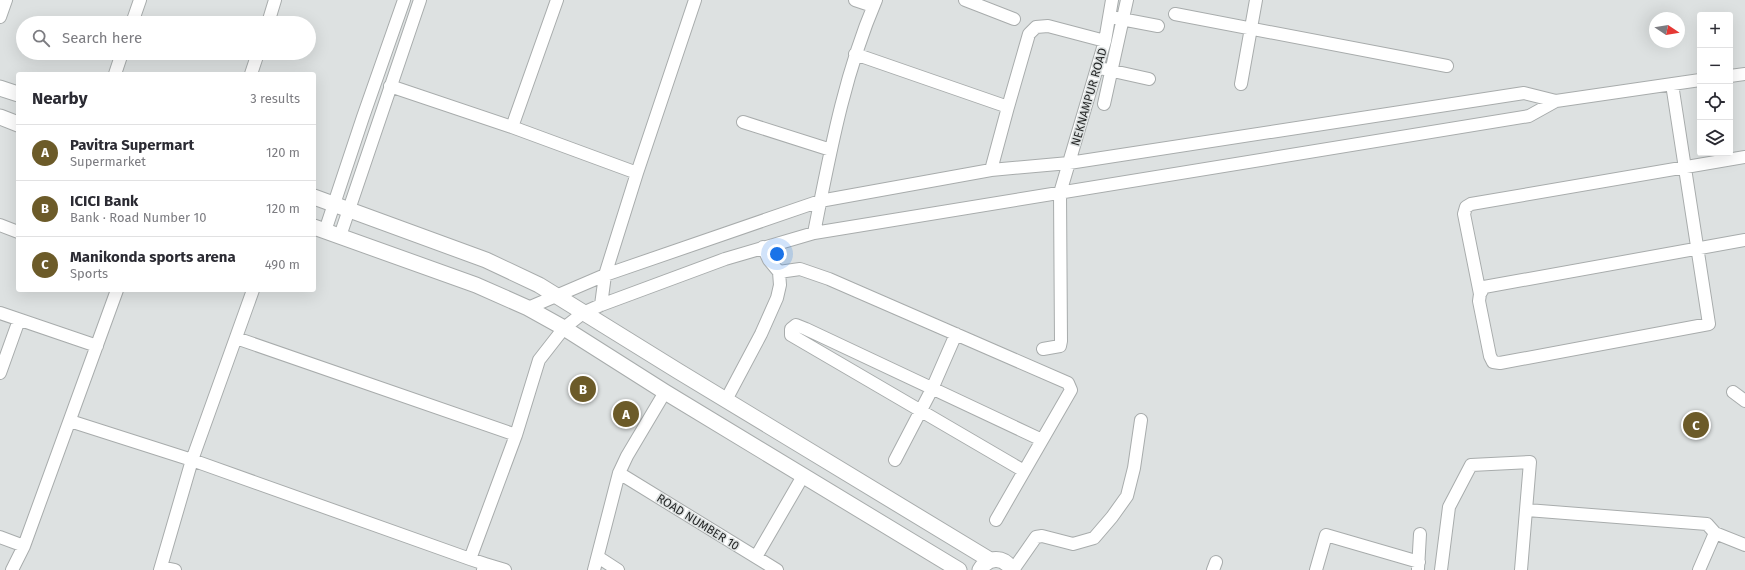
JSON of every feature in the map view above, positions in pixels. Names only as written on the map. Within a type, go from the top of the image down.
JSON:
[{"type":"street","points":[[0,17],[6,0]]},
{"type":"street","points":[[134,16],[140,0]]},
{"type":"street","points":[[270,16],[276,0]]},
{"type":"street","points":[[404,0],[334,204],[320,229],[476,285],[528,308],[564,328],[665,392],[959,570]]},
{"type":"street","points":[[340,236],[420,0]]},
{"type":"street","points":[[512,127],[557,0]]},
{"type":"street","points":[[601,306],[605,275],[637,173],[695,0]]},
{"type":"street","points":[[814,233],[841,102],[855,54],[874,3],[855,0]]},
{"type":"street","points":[[965,0],[1014,19]]},
{"type":"street","name":"NEKNAMPUR ROAD","points":[[1043,349],[1060,346],[1061,341],[1060,193],[1105,41],[1112,0]]},
{"type":"street","points":[[1104,104],[1127,0]]},
{"type":"street","points":[[1241,84],[1256,0]]},
{"type":"street","points":[[1174,14],[1251,27],[1447,66]]},
{"type":"street","points":[[1109,17],[1158,26]]},
{"type":"street","points":[[992,170],[1029,34],[1036,27],[1048,26],[1105,41]]},
{"type":"street","points":[[855,54],[1008,107]]},
{"type":"street","points":[[116,72],[120,60]]},
{"type":"street","points":[[252,72],[256,60]]},
{"type":"street","points":[[1097,68],[1149,79]]},
{"type":"street","points":[[1733,76],[1745,74]]},
{"type":"street","points":[[470,559],[516,435],[539,360],[564,328],[584,313],[601,306],[725,259],[814,233],[1529,116],[1556,101],[1697,80]]},
{"type":"street","points":[[1672,84],[1696,249],[1709,324],[1500,363],[1493,362],[1490,356],[1478,301],[1484,287],[1696,249],[1745,240]]},
{"type":"street","points":[[390,86],[512,127],[637,173]]},
{"type":"street","points":[[0,88],[16,93]]},
{"type":"street","points":[[528,308],[605,275],[820,201],[992,170],[1069,163],[1524,93],[1556,101]]},
{"type":"street","points":[[0,117],[16,123]]},
{"type":"street","points":[[743,122],[831,150]]},
{"type":"street","points":[[1480,294],[1464,214],[1466,207],[1471,204],[1685,166],[1745,157]]},
{"type":"street","points":[[316,198],[486,260],[539,284],[726,400],[985,565],[997,559],[1009,565],[1012,570],[1036,537],[1042,536],[1073,544],[1094,538],[1112,518],[1127,496],[1134,468],[1141,420]]},
{"type":"street","points":[[0,225],[16,231]]},
{"type":"street","points":[[726,400],[761,334],[777,298],[780,285],[780,272],[769,260],[764,247]]},
{"type":"street","points":[[780,272],[800,269],[829,279],[1068,383],[1071,390],[996,520]]},
{"type":"street","points":[[12,570],[24,546],[116,292]]},
{"type":"street","points":[[175,570],[160,569],[192,460],[252,292]]},
{"type":"street","points":[[0,313],[97,346]]},
{"type":"street","points":[[0,373],[19,320]]},
{"type":"street","points":[[1024,471],[791,335],[791,329],[796,325],[806,329],[1042,440]]},
{"type":"street","points":[[895,460],[932,389],[956,334]]},
{"type":"street","points":[[236,338],[516,435]]},
{"type":"street","points":[[594,570],[619,473],[627,456],[665,392]]},
{"type":"street","points":[[1733,392],[1745,401]]},
{"type":"street","points":[[70,421],[192,460],[470,559],[484,567],[505,570]]},
{"type":"street","points":[[1441,570],[1449,507],[1471,465],[1530,462],[1521,570]]},
{"type":"street","name":"ROAD NUMBER 10","points":[[619,473],[777,570]]},
{"type":"street","points":[[756,557],[803,476]]},
{"type":"street","points":[[1527,510],[1706,524],[1715,533],[1745,545]]},
{"type":"street","points":[[1699,570],[1715,533]]},
{"type":"street","points":[[1316,570],[1326,535],[1418,566],[1420,534]]},
{"type":"street","points":[[0,537],[24,546]]},
{"type":"street","points":[[598,557],[618,570]]},
{"type":"place","name":"ICICI Bank","points":[[583,389]]},
{"type":"place","name":"Pavitra Supermart","points":[[626,414]]},
{"type":"place","name":"Manikonda sports arena","points":[[1696,425]]}]
